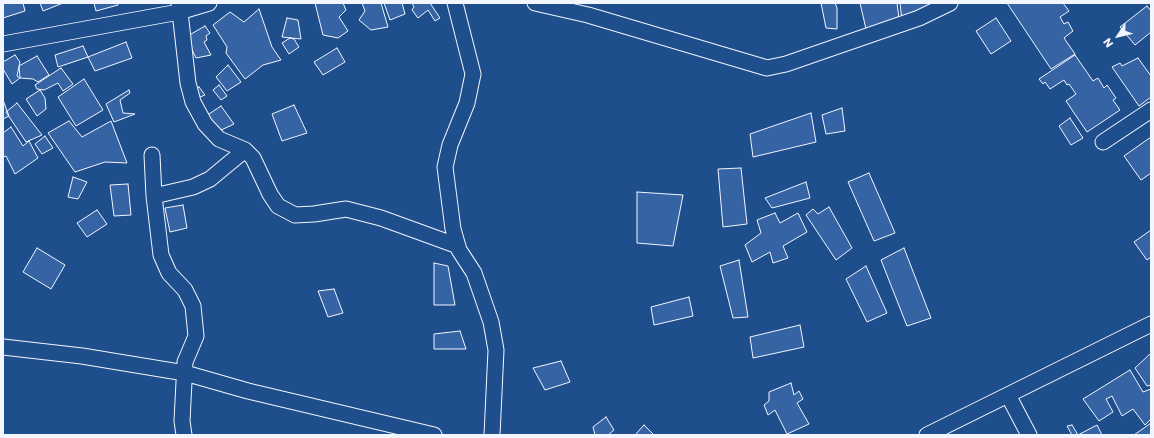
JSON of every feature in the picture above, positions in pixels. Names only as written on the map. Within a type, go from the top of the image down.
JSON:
[{"type":"street","points":[[3,44],[179,7],[209,3]]},
{"type":"street","points":[[454,3],[473,74],[467,103],[450,145],[446,167],[453,229],[458,246],[474,273],[491,322],[496,350],[492,435]]},
{"type":"street","points":[[535,3],[588,15],[767,68],[786,64],[919,18],[950,3]]},
{"type":"street","points":[[179,7],[188,83],[193,102],[205,124],[219,139],[245,150],[253,158],[270,194],[278,206],[295,215],[314,214],[346,209],[381,218],[458,246]]},
{"type":"street","points":[[1103,142],[1151,110]]},
{"type":"street","points":[[154,196],[193,187],[210,179],[245,150]]},
{"type":"street","points":[[152,155],[154,196],[161,255],[169,273],[186,290],[193,306],[196,336],[185,362],[182,421],[184,435]]},
{"type":"street","points":[[927,435],[1151,324]]},
{"type":"street","points":[[3,347],[82,356],[185,373],[248,391],[434,435]]},
{"type":"street","points":[[1008,395],[1029,435]]},
{"type":"building","points":[[3,3],[23,3],[25,11],[3,18]]},
{"type":"building","points":[[40,3],[63,3],[43,11]]},
{"type":"building","points":[[94,3],[117,3],[118,5],[96,11]]},
{"type":"building","points":[[315,3],[343,3],[346,10],[339,17],[348,31],[338,38],[323,35]]},
{"type":"building","points":[[362,3],[381,3],[388,27],[371,30],[359,20],[365,11]]},
{"type":"building","points":[[384,3],[402,3],[405,14],[390,20]]},
{"type":"building","points":[[412,3],[430,3],[440,18],[435,21],[428,10],[418,18],[412,10],[414,7]]},
{"type":"building","points":[[821,3],[835,3],[837,8],[837,29],[826,28]]},
{"type":"building","points":[[860,3],[897,3],[900,26],[866,29]]},
{"type":"building","points":[[900,3],[929,3],[929,15],[902,21]]},
{"type":"building","points":[[1007,3],[1063,3],[1069,11],[1060,17],[1064,24],[1068,22],[1073,31],[1064,38],[1075,54],[1051,69]]},
{"type":"building","points":[[1147,6],[1151,11],[1151,32],[1135,45],[1120,27]]},
{"type":"building","points":[[259,9],[272,47],[281,60],[263,65],[245,79],[226,53],[227,47],[213,25],[230,12],[244,22]]},
{"type":"building","points":[[287,18],[298,20],[301,39],[282,37]]},
{"type":"building","points":[[996,18],[1011,41],[991,54],[976,31]]},
{"type":"building","points":[[205,26],[210,33],[206,36],[207,40],[204,42],[211,55],[196,58],[186,37]]},
{"type":"building","points":[[290,38],[294,39],[299,47],[289,54],[282,43]]},
{"type":"building","points":[[126,42],[132,58],[95,71],[88,57]]},
{"type":"building","points":[[83,46],[88,57],[58,67],[55,55]]},
{"type":"building","points":[[337,48],[345,62],[323,75],[314,62]]},
{"type":"building","points":[[15,55],[20,62],[17,76],[20,78],[12,84],[3,69],[3,62]]},
{"type":"building","points":[[1075,55],[1093,81],[1098,78],[1104,88],[1107,85],[1116,98],[1113,100],[1120,110],[1087,132],[1066,101],[1076,94],[1069,84],[1067,85],[1064,80],[1050,89],[1045,82],[1043,84],[1039,79]]},
{"type":"building","points":[[37,56],[49,75],[38,82],[33,79],[20,78],[19,66]]},
{"type":"building","points":[[1138,58],[1151,76],[1151,97],[1139,106],[1112,67],[1120,63],[1122,66]]},
{"type":"building","points":[[228,65],[241,82],[227,91],[216,77]]},
{"type":"building","points":[[61,68],[73,84],[63,91],[58,83],[44,90],[37,89],[35,85]]},
{"type":"building","points":[[84,79],[103,110],[76,126],[58,97]]},
{"type":"building","points":[[219,85],[227,96],[221,100],[213,90]]},
{"type":"building","points":[[199,87],[205,95],[200,97],[194,90]]},
{"type":"building","points":[[40,90],[45,98],[46,109],[37,116],[26,99]]},
{"type":"building","points":[[129,90],[130,93],[120,100],[123,113],[135,114],[114,122],[106,104]]},
{"type":"building","points":[[3,100],[9,116],[3,119]]},
{"type":"building","points":[[17,103],[42,135],[26,142],[6,112]]},
{"type":"building","points":[[294,105],[307,133],[282,141],[272,114]]},
{"type":"building","points":[[221,106],[234,124],[217,132],[206,116]]},
{"type":"building","points":[[842,108],[845,131],[826,134],[822,115]]},
{"type":"building","points":[[811,113],[816,142],[753,157],[750,134]]},
{"type":"building","points":[[1070,118],[1083,138],[1071,145],[1059,126]]},
{"type":"building","points":[[69,121],[82,137],[111,121],[127,163],[105,162],[75,172],[48,133]]},
{"type":"building","points":[[11,127],[23,146],[29,141],[38,158],[15,174],[6,156],[3,157],[3,133]]},
{"type":"building","points":[[45,136],[53,148],[42,154],[35,144]]},
{"type":"building","points":[[1151,137],[1151,173],[1141,180],[1124,156]]},
{"type":"building","points":[[741,168],[747,224],[723,227],[718,169]]},
{"type":"building","points":[[869,173],[895,233],[874,241],[848,182]]},
{"type":"building","points":[[73,177],[87,182],[78,199],[68,197]]},
{"type":"building","points":[[806,182],[810,198],[772,208],[765,198]]},
{"type":"building","points":[[128,184],[131,215],[114,216],[110,185]]},
{"type":"building","points":[[637,192],[683,195],[673,246],[637,243]]},
{"type":"building","points":[[183,205],[187,228],[170,232],[165,208]]},
{"type":"building","points":[[829,207],[852,248],[836,260],[806,215],[813,209],[818,214]]},
{"type":"building","points":[[97,210],[107,224],[87,237],[77,223]]},
{"type":"building","points":[[775,213],[780,223],[798,213],[807,232],[783,246],[788,258],[773,263],[770,252],[752,262],[745,245],[761,233],[757,220]]},
{"type":"building","points":[[1151,230],[1151,257],[1147,260],[1134,242]]},
{"type":"building","points":[[37,248],[65,265],[51,289],[23,272]]},
{"type":"building","points":[[904,248],[931,318],[907,326],[881,260]]},
{"type":"building","points":[[739,260],[748,317],[733,318],[720,266]]},
{"type":"building","points":[[434,263],[448,266],[455,305],[434,305]]},
{"type":"building","points":[[866,266],[887,313],[867,322],[846,279]]},
{"type":"building","points":[[334,289],[343,313],[328,317],[318,291]]},
{"type":"building","points":[[689,297],[693,316],[654,325],[651,307]]},
{"type":"building","points":[[800,325],[804,347],[753,358],[750,337]]},
{"type":"building","points":[[460,331],[466,349],[434,349],[434,334]]},
{"type":"building","points":[[1151,353],[1151,385],[1147,386],[1135,368]]},
{"type":"building","points":[[561,361],[570,382],[545,390],[533,368]]},
{"type":"building","points":[[1130,370],[1143,392],[1151,389],[1151,419],[1145,425],[1133,409],[1122,416],[1112,396],[1106,399],[1113,412],[1099,421],[1083,399]]},
{"type":"building","points":[[791,383],[794,395],[799,391],[803,399],[797,403],[809,424],[787,434],[775,410],[768,415],[764,405],[769,401],[769,392]]},
{"type":"building","points":[[606,417],[614,430],[608,435],[595,435],[593,427]]},
{"type":"building","points":[[1151,423],[1151,435],[1134,435]]},
{"type":"building","points":[[644,425],[654,435],[635,435]]},
{"type":"building","points":[[1072,425],[1078,435],[1072,435],[1067,426]]},
{"type":"building","points":[[1097,425],[1102,435],[1078,435]]}]
